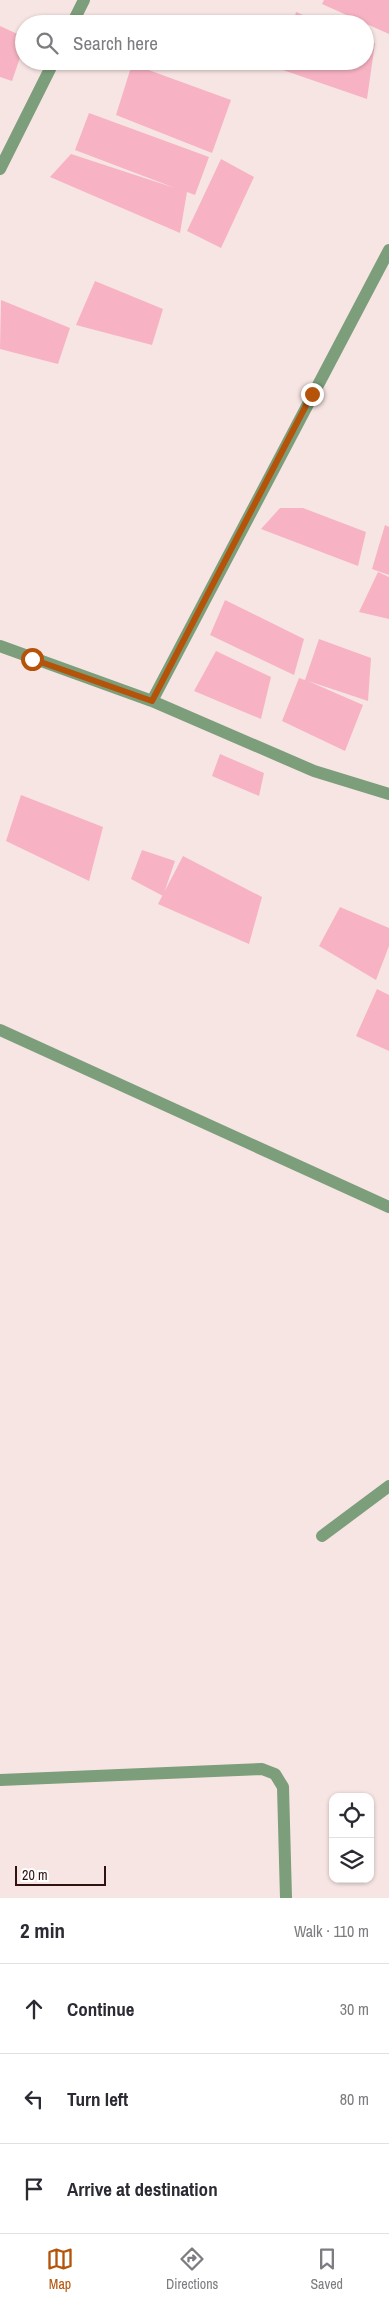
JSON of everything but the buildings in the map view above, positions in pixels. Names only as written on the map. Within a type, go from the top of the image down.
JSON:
[{"type":"street","points":[[76,15],[84,0]]},
{"type":"street","points":[[0,169],[50,70]]},
{"type":"street","points":[[152,701],[389,250]]},
{"type":"street","points":[[0,646],[152,701],[314,771],[389,794]]},
{"type":"street","points":[[0,1030],[389,1207]]},
{"type":"street","points":[[322,1536],[389,1486]]},
{"type":"street","points":[[0,1780],[262,1769],[275,1774],[283,1787],[286,1898]]},
{"type":"route","points":[[32,659],[152,701],[312,394]]}]
